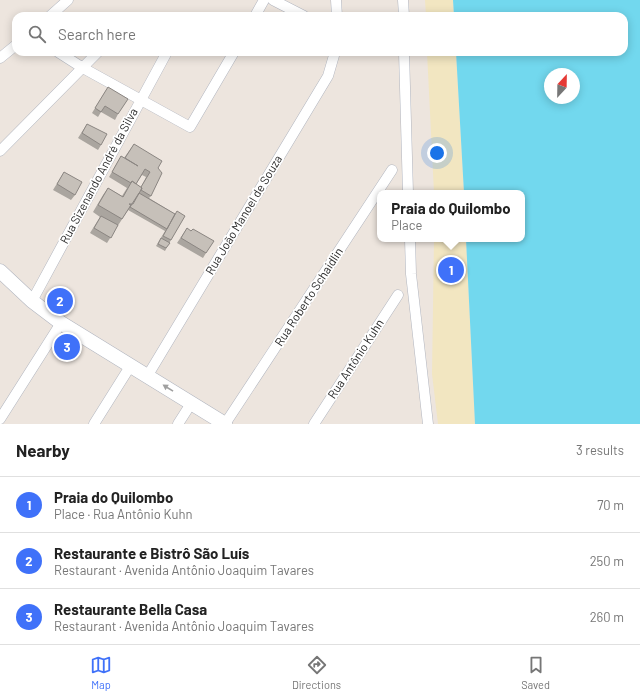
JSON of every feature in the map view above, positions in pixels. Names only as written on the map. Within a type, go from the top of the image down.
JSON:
[{"type":"main road","points":[[1,276],[61,323],[192,402],[225,424]]},
{"type":"street","points":[[54,12],[68,0]]},
{"type":"street","points":[[257,12],[264,0]]},
{"type":"street","points":[[273,0],[296,12]]},
{"type":"street","points":[[336,0],[337,12]]},
{"type":"street","points":[[403,0],[404,12]]},
{"type":"street","points":[[0,58],[12,48]]},
{"type":"street","points":[[64,56],[83,68],[190,127],[232,56]]},
{"type":"street","points":[[0,152],[94,56]]},
{"type":"street","name":"Rua Sizenando André da Silva","points":[[32,301],[140,99],[165,56]]},
{"type":"street","name":"Rua João Manoel de Souza","points":[[148,375],[328,76],[334,56]]},
{"type":"street","points":[[404,56],[408,190]]},
{"type":"street","name":"Rua Roberto Schaidlin","points":[[379,190],[392,170]]},
{"type":"street","name":"Rua Roberto Schaidlin","points":[[225,424],[377,193]]},
{"type":"street","points":[[410,242],[411,274],[428,424]]},
{"type":"street","name":"Rua Antônio Kuhn","points":[[314,424],[398,294]]},
{"type":"street","points":[[0,419],[61,323]]},
{"type":"street","points":[[94,424],[131,365]]},
{"type":"street","points":[[178,424],[192,402]]},
{"type":"sand","points":[[425,0],[453,0],[454,12],[426,12]]},
{"type":"sand","points":[[427,56],[456,56],[464,190],[434,190]]},
{"type":"sand","points":[[434,242],[466,242],[475,424],[438,424],[432,374]]},
{"type":"water","points":[[453,0],[640,0],[640,424],[475,424],[466,242],[525,242],[525,190],[464,190],[456,56],[628,56],[628,12],[454,12]]},
{"type":"building","points":[[108,87],[128,99],[118,114],[105,106],[101,112],[95,108]]},
{"type":"building","points":[[87,124],[107,134],[101,145],[82,133]]},
{"type":"building","points":[[134,144],[162,161],[158,168],[162,173],[151,196],[141,190],[141,187],[150,172],[145,169],[136,184],[132,181],[131,183],[112,172],[121,156],[138,166],[125,158]]},
{"type":"building","points":[[64,172],[82,182],[75,195],[57,184]]},
{"type":"building","points":[[132,181],[142,188],[133,204],[129,204],[131,205],[122,219],[98,205],[108,188],[123,197]]},
{"type":"building","points":[[139,193],[175,214],[167,229],[130,207]]},
{"type":"building","points":[[177,211],[185,216],[171,240],[163,236]]},
{"type":"building","points":[[101,216],[118,225],[111,238],[94,228]]},
{"type":"building","points":[[187,228],[191,231],[193,229],[214,241],[206,253],[181,238]]},
{"type":"building","points":[[161,238],[170,243],[166,248],[158,244]]},
{"type":"place","name":"Praia do Quilombo","points":[[451,270]]},
{"type":"place","name":"Restaurante e Bistrô São Luís","points":[[60,301]]},
{"type":"place","name":"Restaurante Bella Casa","points":[[67,347]]}]
